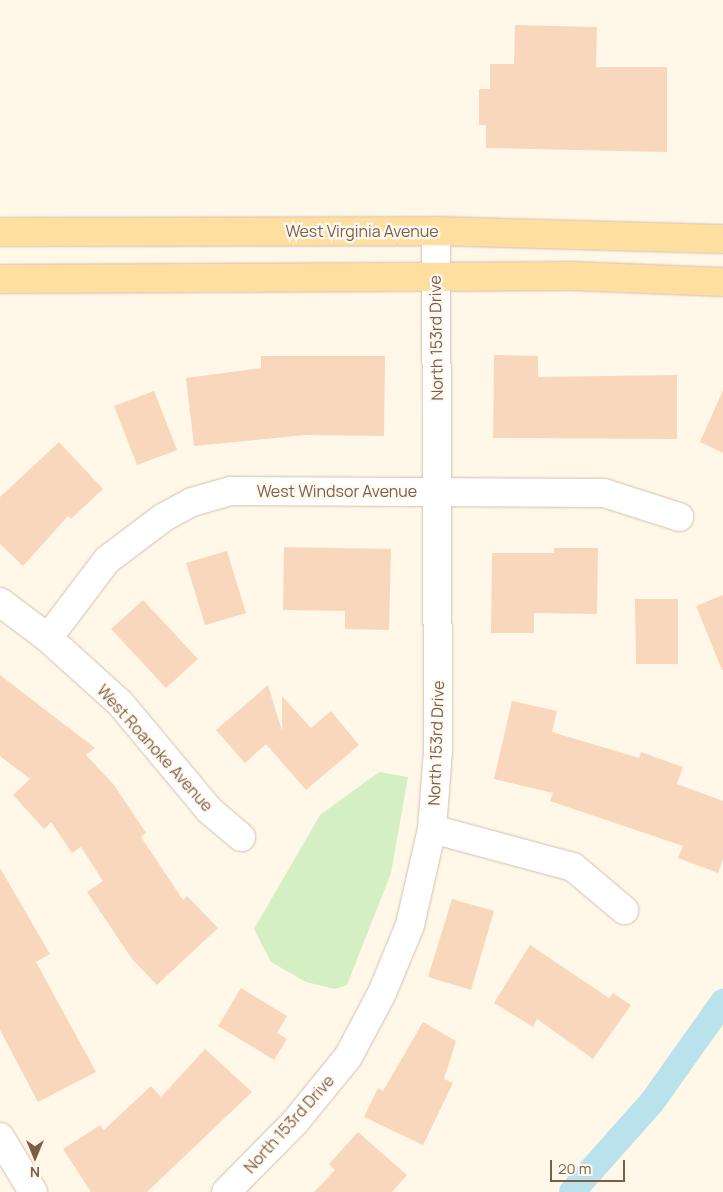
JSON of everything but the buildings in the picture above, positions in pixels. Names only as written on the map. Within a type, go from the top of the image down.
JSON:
[{"type":"main road","name":"West Virginia Avenue","points":[[0,232],[436,231],[723,239]]},
{"type":"main road","points":[[0,279],[436,275],[723,282]]},
{"type":"street","name":"North 153rd Drive","points":[[226,1192],[295,1122],[348,1057],[382,993],[410,925],[432,829],[438,751],[436,231]]},
{"type":"street","name":"West Windsor Avenue","points":[[48,638],[107,560],[164,517],[192,502],[231,491],[438,490],[604,493],[680,517]]},
{"type":"street","name":"West Roanoke Avenue","points":[[0,602],[48,638],[120,703],[209,810],[241,837]]},
{"type":"street","points":[[432,829],[573,867],[624,910]]},
{"type":"street","points":[[0,1137],[33,1192]]},
{"type":"green space","points":[[379,772],[408,777],[391,873],[347,985],[335,989],[306,982],[271,962],[254,929],[320,815]]},
{"type":"waterway","points":[[572,1192],[652,1102],[723,1002]]}]
